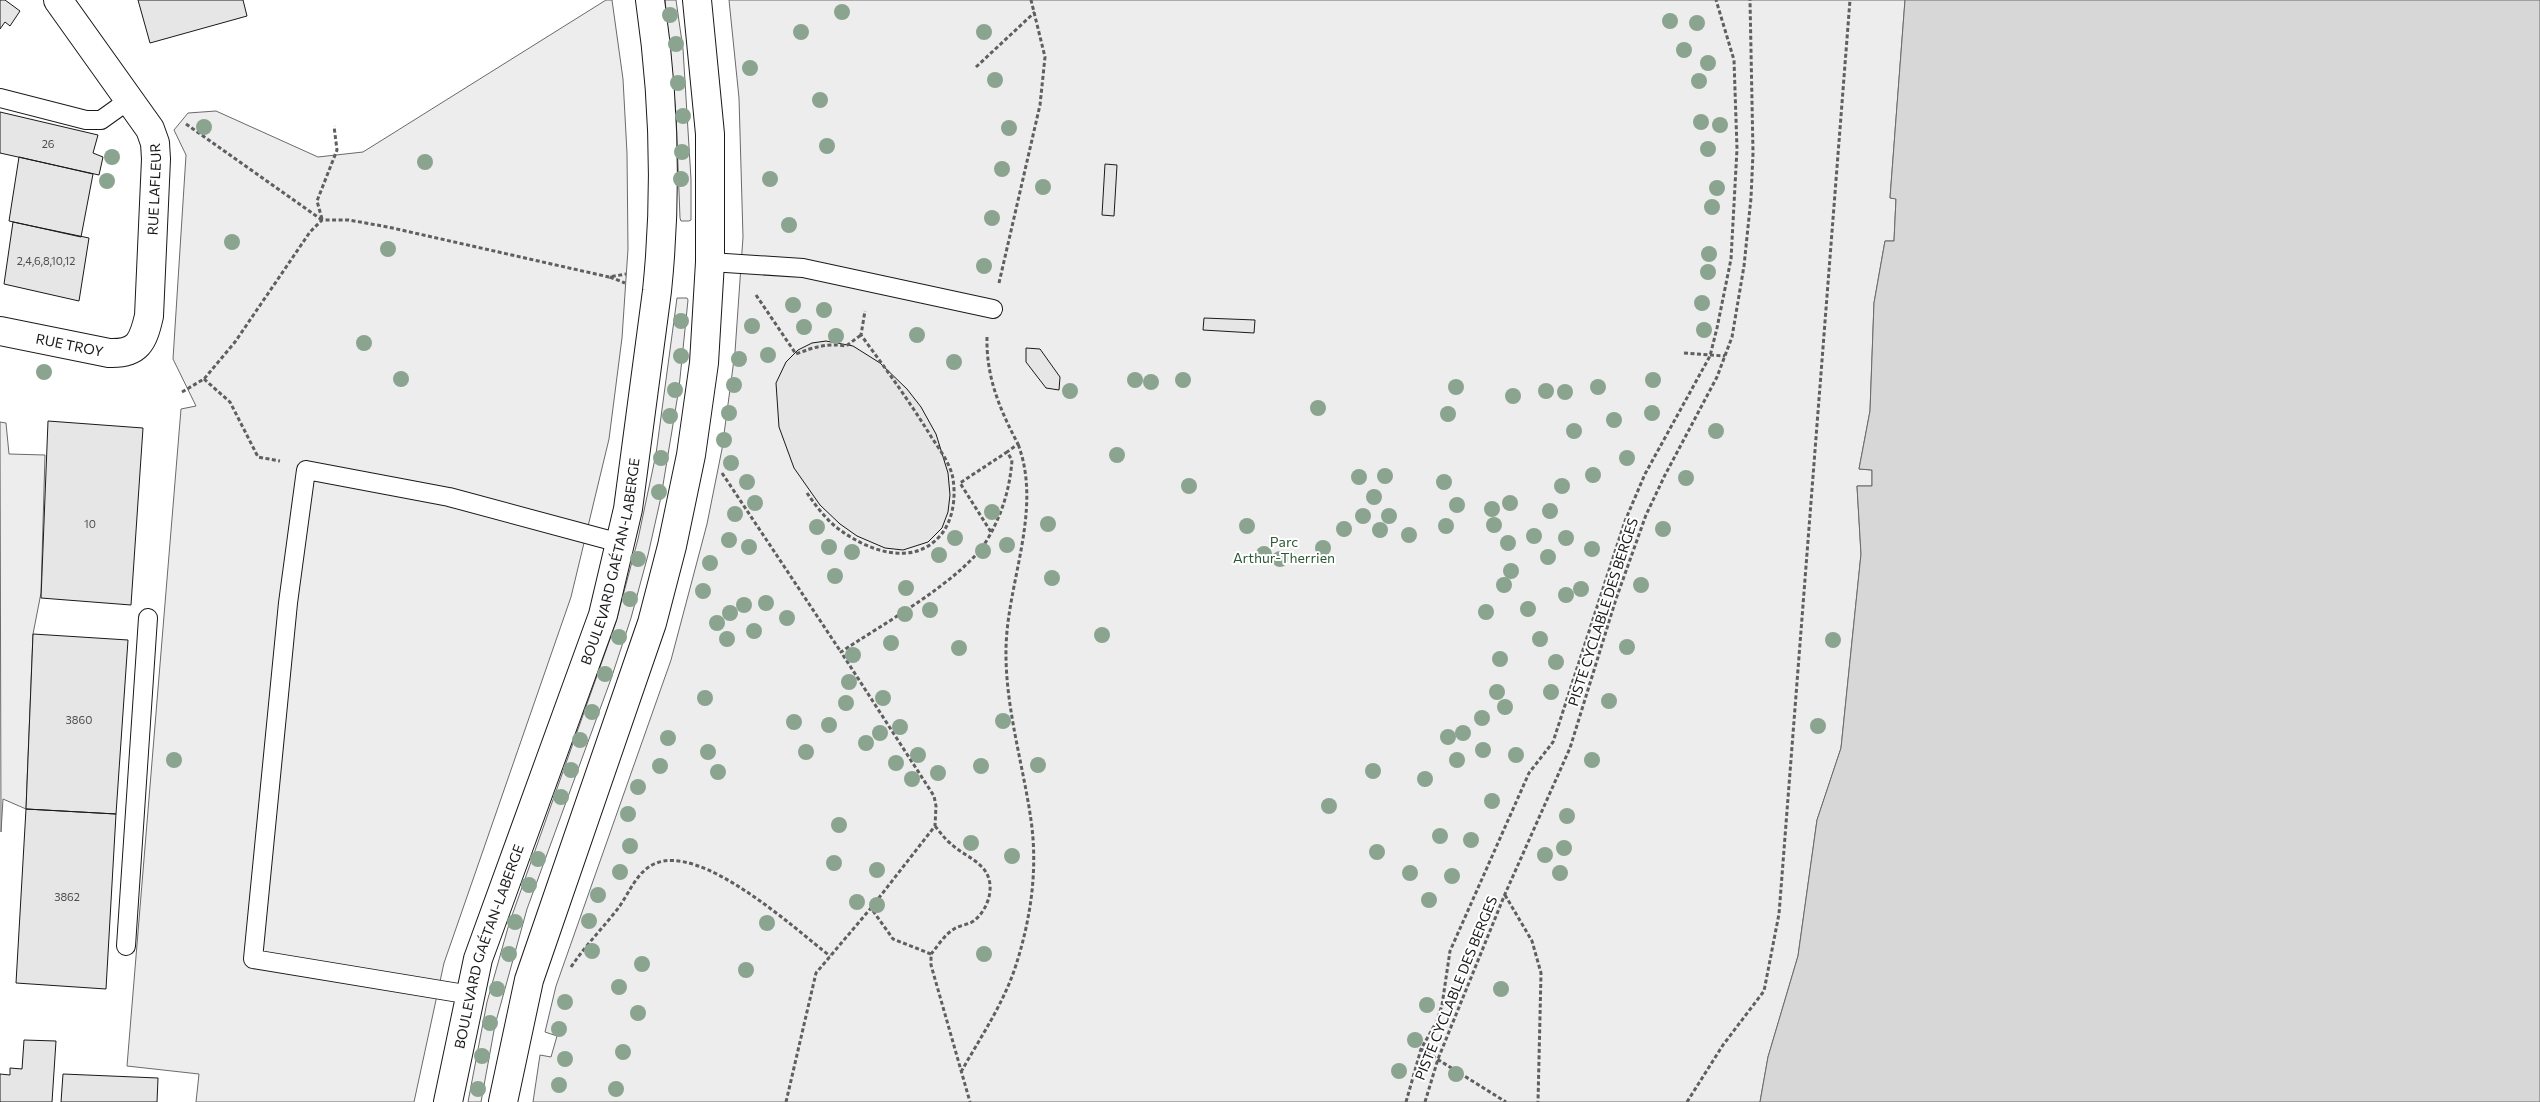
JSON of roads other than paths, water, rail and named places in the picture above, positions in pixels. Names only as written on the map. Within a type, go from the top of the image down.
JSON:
[{"type":"main road","name":"RUE LAFLEUR","points":[[58,0],[150,129],[154,143],[156,159],[149,316],[145,333],[138,346]]},
{"type":"main road","name":"BOULEVARD GAÉTAN-LABERGE","points":[[448,1102],[478,959],[603,615],[628,509],[658,278],[664,148],[655,34],[650,0]]},
{"type":"main road","points":[[503,1102],[529,980],[652,623],[672,546],[691,454],[704,363],[710,262],[710,134],[697,0]]},
{"type":"main road","name":"RUE TROY","points":[[0,331],[109,353],[124,353],[138,346]]},
{"type":"lane","points":[[0,98],[86,120],[101,120],[129,100]]},
{"type":"lane","points":[[710,262],[803,268],[993,309]]},
{"type":"lane","points":[[470,995],[253,959],[288,603],[306,470],[449,497],[620,543]]},
{"type":"lane","points":[[126,946],[148,618]]},
{"type":"park label","name":"Parc Arthur-Therrien","points":[[1284,550]]}]
